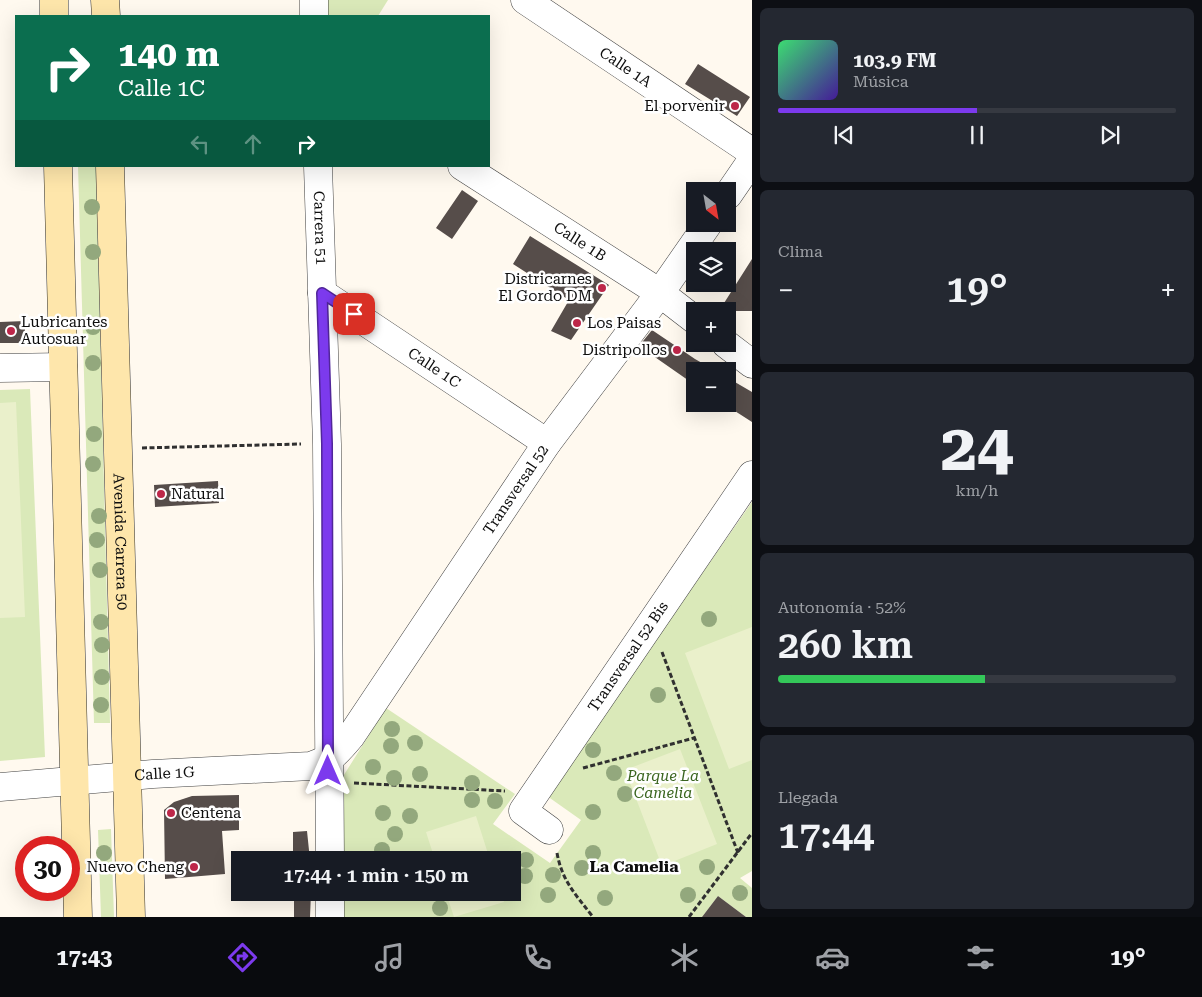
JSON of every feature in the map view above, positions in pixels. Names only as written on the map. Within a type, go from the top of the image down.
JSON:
[{"type":"main road","points":[[54,0],[54,15]]},
{"type":"main road","points":[[105,0],[106,15]]},
{"type":"main road","points":[[58,167],[78,917]]},
{"type":"main road","name":"Avenida Carrera 50","points":[[110,167],[131,917]]},
{"type":"street","points":[[314,0],[314,15]]},
{"type":"street","name":"Calle 1A","points":[[525,0],[752,152]]},
{"type":"street","points":[[736,183],[752,160]]},
{"type":"street","name":"Carrera 51","points":[[318,167],[327,444],[330,851]]},
{"type":"street","name":"Calle 1B","points":[[464,167],[660,293],[686,313]]},
{"type":"street","name":"Transversal 52","points":[[328,771],[547,443],[660,293],[702,232]]},
{"type":"street","name":"Calle 1C","points":[[322,293],[547,443]]},
{"type":"street","points":[[736,352],[752,364]]},
{"type":"street","points":[[0,368],[63,367]]},
{"type":"street","name":"Transversal 52 Bis","points":[[553,840],[522,811],[752,475]]},
{"type":"street","name":"Calle 1G","points":[[0,787],[128,776],[311,766],[328,771]]},
{"type":"street","points":[[330,901],[330,917]]},
{"type":"path","points":[[118,449],[327,444]]},
{"type":"path","points":[[659,645],[738,852]]},
{"type":"path","points":[[579,769],[694,738]]},
{"type":"path","points":[[328,771],[510,791]]},
{"type":"path","points":[[689,917],[752,833]]},
{"type":"path","points":[[553,840],[560,869],[568,884],[592,917]]},
{"type":"green space","points":[[327,0],[388,0],[379,15],[327,15]]},
{"type":"green space","points":[[78,167],[96,167],[110,723],[94,723]]},
{"type":"green space","points":[[30,389],[45,757],[0,761],[0,390]]},
{"type":"green space","points":[[16,402],[25,617],[0,618],[0,403]]},
{"type":"green space","name":"Parque La Camelia","points":[[752,502],[752,871],[740,878],[752,888],[752,917],[746,917],[718,896],[702,917],[342,917],[342,901],[521,901],[521,851],[342,851],[342,778],[386,708],[515,794],[493,824],[550,863],[581,820],[547,796]]},
{"type":"green space","points":[[752,627],[752,760],[729,769],[685,653]]},
{"type":"green space","points":[[680,749],[717,844],[662,866],[625,770]]},
{"type":"green space","points":[[476,816],[487,851],[432,851],[426,832]]},
{"type":"green space","points":[[111,829],[114,917],[101,917],[98,830]]},
{"type":"green space","points":[[449,901],[504,902],[454,917]]},
{"type":"building","points":[[698,64],[750,97],[737,116],[685,84]]},
{"type":"building","points":[[462,190],[478,201],[452,239],[436,228]]},
{"type":"building","points":[[530,236],[609,285],[571,340],[551,331],[569,300],[513,264]]},
{"type":"building","points":[[752,259],[752,311],[736,311],[736,302],[725,302],[731,292],[736,292],[736,284]]},
{"type":"building","points":[[25,321],[25,343],[0,343],[0,322]]},
{"type":"building","points":[[652,330],[700,362],[686,362],[686,379],[639,346]]},
{"type":"building","points":[[736,383],[752,392],[752,422],[736,412]]},
{"type":"building","points":[[218,481],[219,503],[155,507],[154,485]]},
{"type":"building","points":[[239,795],[239,830],[222,831],[225,874],[165,879],[164,810],[174,802],[192,796]]},
{"type":"building","points":[[307,831],[309,851],[293,851],[293,832]]},
{"type":"building","points":[[718,896],[746,917],[702,917]]},
{"type":"building","points":[[294,901],[311,901],[310,917],[294,917]]},
{"type":"place","name":"El porvenir","points":[[735,106]]},
{"type":"place","name":"Districarnes El Gordo DM","points":[[602,288]]},
{"type":"place","name":"Los Paisas","points":[[577,323]]},
{"type":"place","name":"Lubricantes Autosuar","points":[[11,331]]},
{"type":"place","name":"Distripollos","points":[[677,350]]},
{"type":"place","name":"Natural","points":[[161,494]]},
{"type":"place","name":"Centena","points":[[171,813]]},
{"type":"place","name":"Nuevo Cheng","points":[[194,867]]},
{"type":"district","name":"La Camelia","points":[[634,866]]},
{"type":"route","points":[[328,771],[327,444],[322,293],[354,314]]}]
